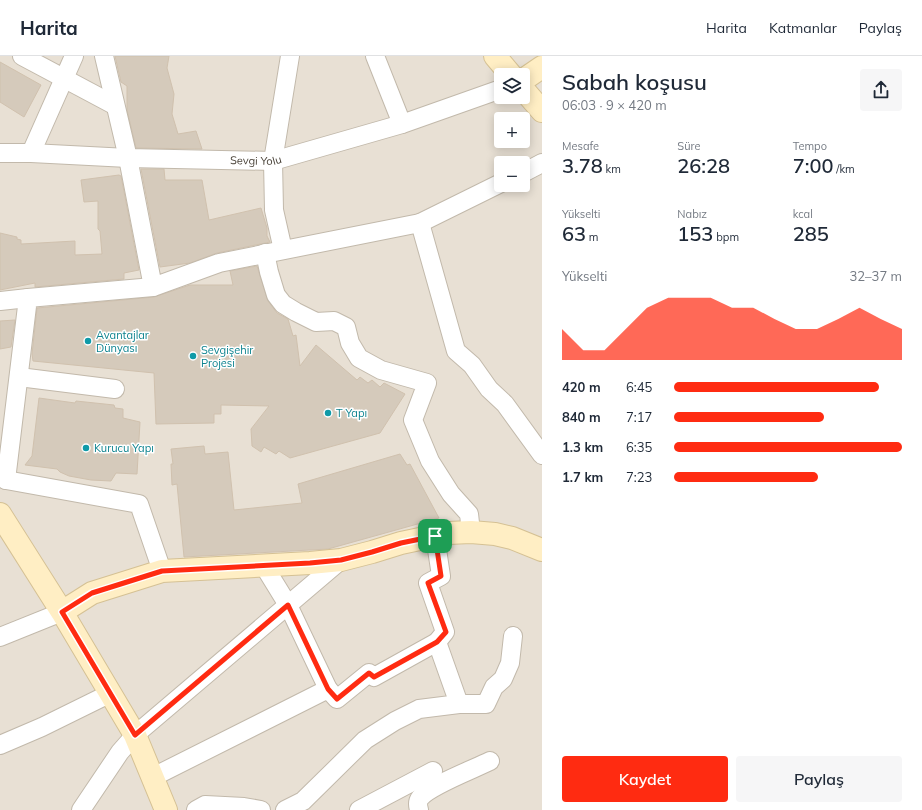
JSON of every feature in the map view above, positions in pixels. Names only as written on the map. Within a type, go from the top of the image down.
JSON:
[{"type":"street","points":[[22,56],[114,105]]},
{"type":"street","points":[[31,153],[74,56]]},
{"type":"street","points":[[104,56],[114,105],[128,158],[153,287]]},
{"type":"street","points":[[290,56],[273,161],[276,295],[284,304],[316,322],[334,321],[346,327],[350,343],[359,358],[381,370],[427,383],[412,420],[430,461],[451,494],[469,514],[471,532]]},
{"type":"street","points":[[375,56],[402,124]]},
{"type":"street","points":[[494,56],[505,68]]},
{"type":"street","points":[[530,75],[542,67]]},
{"type":"street","name":"Sevgi Yolu","points":[[0,153],[31,153],[128,158],[273,161],[402,124],[494,92]]},
{"type":"street","points":[[530,97],[542,111]]},
{"type":"street","points":[[530,169],[542,163]]},
{"type":"street","points":[[0,301],[153,287],[219,263],[420,223],[494,186]]},
{"type":"street","points":[[420,223],[456,351],[472,365],[489,388],[506,404],[539,445]]},
{"type":"street","points":[[28,298],[19,377],[3,478],[139,504],[162,571]]},
{"type":"street","points":[[19,377],[115,388]]},
{"type":"street","points":[[0,514],[62,612],[135,735],[166,810]]},
{"type":"street","points":[[0,638],[62,612],[92,593],[162,571],[264,566],[341,560],[401,543],[448,533],[471,532],[495,534],[512,538],[542,550]]},
{"type":"street","points":[[264,566],[288,605],[328,689],[337,699],[369,673],[374,677],[437,642],[446,632],[428,583],[441,576],[435,536]]},
{"type":"street","points":[[81,810],[120,752],[135,735],[341,560]]},
{"type":"street","points":[[286,810],[306,805],[365,740],[395,721],[419,709],[459,704],[486,704],[494,687],[503,679],[510,663],[513,636]]},
{"type":"street","points":[[437,642],[459,704]]},
{"type":"street","points":[[153,777],[328,689]]},
{"type":"street","points":[[0,745],[42,727],[110,693]]},
{"type":"street","points":[[419,810],[419,799],[431,789],[490,761]]},
{"type":"street","points":[[359,810],[433,770]]},
{"type":"street","points":[[196,810],[205,805],[244,807],[261,810]]},
{"type":"shaded area","points":[[0,56],[542,56],[542,810],[0,810]]},
{"type":"building","points":[[115,56],[169,56],[167,68],[174,94],[172,114],[178,134],[196,131],[202,149],[136,148],[127,110],[127,86],[121,82]]},
{"type":"building","points":[[0,62],[41,85],[24,117],[0,102]]},
{"type":"building","points":[[141,169],[164,169],[165,180],[202,180],[209,220],[261,208],[267,228],[267,236],[270,242],[217,253],[190,263],[160,267]]},
{"type":"building","points":[[121,176],[139,270],[124,273],[124,279],[35,287],[35,283],[0,290],[0,233],[17,237],[17,239],[21,240],[21,244],[75,241],[75,255],[102,254],[100,231],[98,229],[98,201],[84,202],[81,180]]},
{"type":"building","points":[[257,266],[268,301],[277,313],[288,319],[293,336],[296,335],[300,366],[316,345],[357,380],[360,377],[368,383],[372,380],[380,387],[384,383],[405,394],[380,433],[290,458],[279,451],[276,454],[264,447],[261,452],[252,446],[251,429],[269,406],[221,405],[221,414],[214,414],[214,423],[156,424],[154,373],[33,361],[32,354],[37,308],[154,297],[190,285],[233,285],[230,271]]},
{"type":"building","points":[[15,320],[11,347],[0,349],[0,321]]},
{"type":"building","name":"Kurucu Yapı","points":[[39,398],[75,403],[76,401],[114,405],[115,408],[123,409],[123,418],[140,422],[137,474],[116,473],[111,481],[91,480],[69,476],[57,469],[25,465],[32,456]]},
{"type":"building","points":[[204,446],[205,454],[228,452],[234,510],[302,503],[298,484],[400,454],[407,465],[410,464],[439,518],[328,549],[184,557],[177,484],[172,485],[171,464],[173,464],[171,449]]},
{"type":"place","name":"Avantajlar Dünyası","points":[[88,341]]},
{"type":"place","name":"Sevgişehir Projesi","points":[[193,356]]},
{"type":"place","name":"T Yapı","points":[[328,413]]},
{"type":"place","name":"Kurucu Yapı","points":[[86,448]]},
{"type":"route","points":[[435,536],[441,576],[428,583],[446,632],[437,642],[374,677],[369,673],[337,699],[328,689],[288,605],[135,735],[62,612],[92,593],[162,571],[341,560],[401,543],[435,536]]}]
